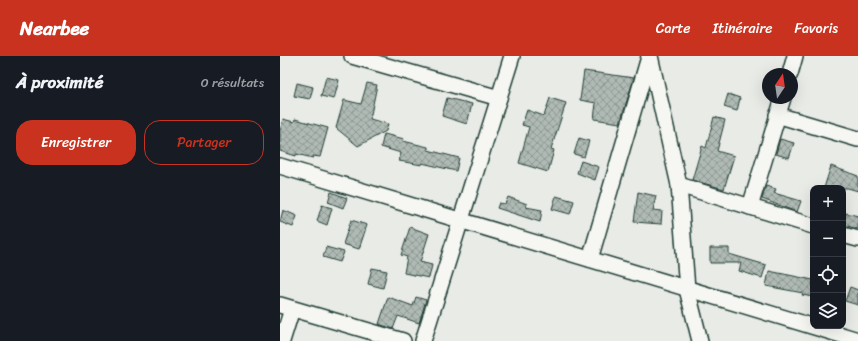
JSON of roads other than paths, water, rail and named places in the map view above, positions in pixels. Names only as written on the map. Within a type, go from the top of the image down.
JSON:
[{"type":"street","points":[[352,56],[374,59],[499,98]]},
{"type":"street","points":[[423,341],[512,56]]},
{"type":"street","points":[[649,56],[679,185],[687,289],[700,341]]},
{"type":"street","points":[[590,259],[649,56]]},
{"type":"street","points":[[792,68],[795,56]]},
{"type":"street","points":[[750,207],[780,104]]},
{"type":"street","points":[[777,115],[858,139]]},
{"type":"street","points":[[280,166],[858,340]]},
{"type":"street","points":[[679,185],[810,225]]},
{"type":"street","points":[[846,236],[858,239]]},
{"type":"street","points":[[282,341],[286,307],[403,341]]}]
